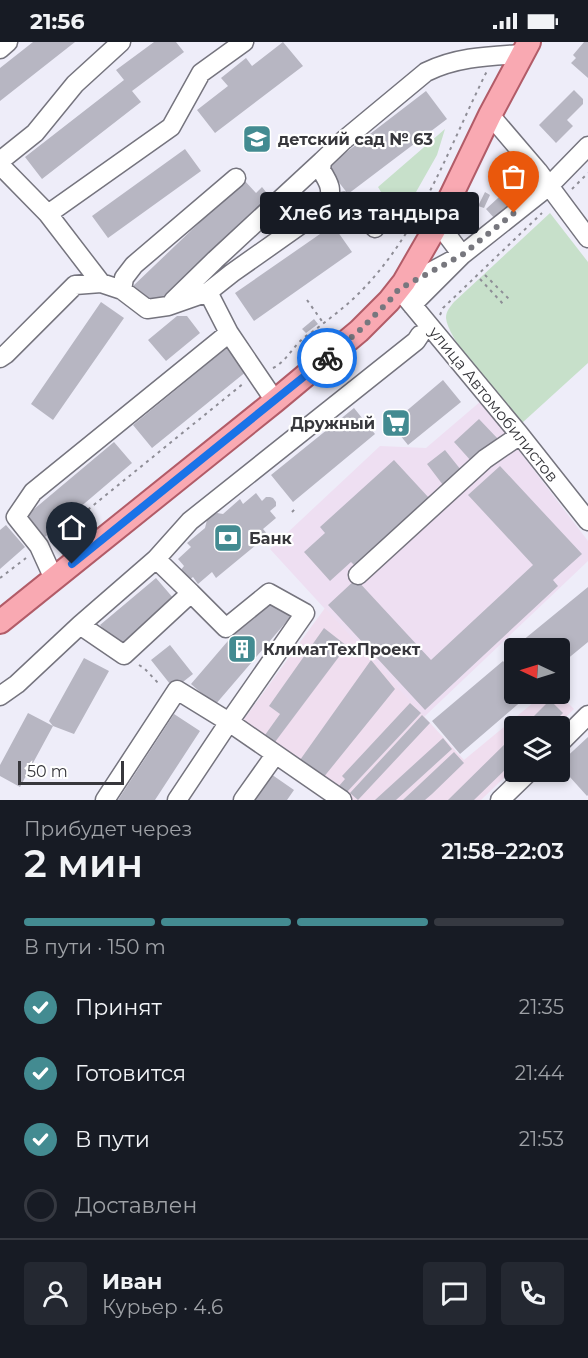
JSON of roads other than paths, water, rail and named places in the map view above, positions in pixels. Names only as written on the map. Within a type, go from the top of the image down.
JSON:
[{"type":"main road","points":[[0,622],[275,401],[359,331],[389,301],[405,297],[414,266],[438,223],[525,48]]},
{"type":"street","points":[[0,49],[8,42]]},
{"type":"street","points":[[101,283],[48,214],[0,163],[35,132],[75,84],[121,42]]},
{"type":"street","points":[[48,214],[171,127],[201,73],[244,42]]},
{"type":"street","points":[[168,306],[344,140],[426,72],[457,60],[495,56],[525,48]]},
{"type":"street","points":[[490,115],[586,231]]},
{"type":"street","points":[[405,297],[549,186],[588,146]]},
{"type":"street","points":[[322,161],[321,170],[330,183],[331,196],[327,206]]},
{"type":"street","points":[[122,290],[124,278],[134,265],[236,178]]},
{"type":"street","points":[[0,358],[75,285],[101,283],[122,290],[147,309],[168,306],[208,292],[327,206],[344,202],[360,210],[375,228]]},
{"type":"street","points":[[438,223],[462,255]]},
{"type":"street","points":[[208,292],[229,333],[275,401]]},
{"type":"street","name":"улица Автомобилистов","points":[[405,297],[588,521]]},
{"type":"street","points":[[54,579],[40,548],[16,517],[33,492],[229,333]]},
{"type":"street","points":[[0,696],[17,684],[156,559],[190,521],[416,341],[420,335]]},
{"type":"street","points":[[358,575],[484,459],[520,435]]},
{"type":"street","points":[[156,559],[226,628],[269,593],[305,613],[177,800]]},
{"type":"street","points":[[80,625],[124,655],[191,594]]},
{"type":"street","points":[[105,800],[177,690],[229,722],[342,800]]},
{"type":"street","points":[[570,733],[588,715]]},
{"type":"street","points":[[243,800],[275,755]]},
{"type":"street","points":[[500,800],[519,782]]},
{"type":"place","name":"детский сад № 63","points":[[257,139]]},
{"type":"place","name":"Хлеб из тандыра","points":[[514,213]]},
{"type":"place","name":"Дружный","points":[[396,423]]},
{"type":"place","name":"Банк","points":[[228,538]]},
{"type":"place","name":"КлиматТехПроект","points":[[242,649]]}]
